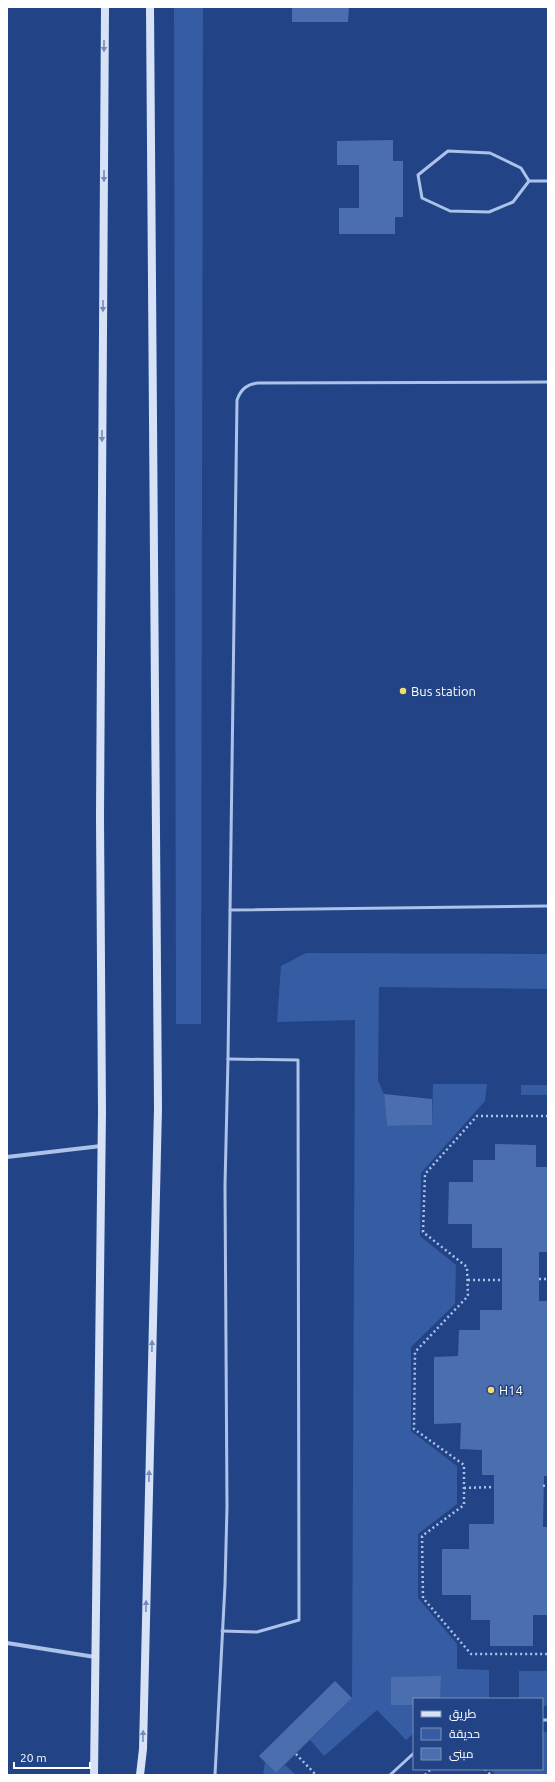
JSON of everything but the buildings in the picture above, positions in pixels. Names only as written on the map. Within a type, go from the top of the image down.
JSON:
[{"type":"main road","points":[[94,1775],[101,1146],[100,817],[104,7]]},
{"type":"main road","points":[[140,1775],[143,1750],[158,1108],[150,7]]},
{"type":"street","points":[[7,1157],[101,1146]]},
{"type":"street","points":[[7,1643],[96,1657]]},
{"type":"lane","points":[[529,182],[521,168],[490,153],[448,151],[418,175],[422,198],[450,211],[489,212],[513,202],[529,182],[548,181]]},
{"type":"lane","points":[[215,1775],[227,1507],[225,1185],[237,400],[239,395],[247,386],[258,383],[548,382]]},
{"type":"lane","points":[[230,910],[548,906]]},
{"type":"lane","points":[[222,1631],[257,1632],[299,1620],[298,1060],[228,1059]]},
{"type":"lane","points":[[390,1775],[413,1754]]},
{"type":"path","points":[[548,1116],[477,1116],[424,1174],[423,1232],[467,1267],[468,1296],[415,1352],[414,1429],[464,1465],[464,1505],[422,1536],[423,1598],[471,1654],[548,1654]]},
{"type":"path","points":[[539,1279],[548,1279]]},
{"type":"path","points":[[468,1280],[502,1280]]},
{"type":"path","points":[[543,1486],[548,1486]]},
{"type":"path","points":[[464,1488],[494,1487]]},
{"type":"path","points":[[296,1754],[316,1775]]},
{"type":"green space","points":[[174,7],[203,7],[201,1024],[176,1024]]},
{"type":"green space","points":[[306,953],[548,954],[548,989],[379,987],[378,1081],[384,1094],[387,1126],[432,1125],[433,1084],[487,1084],[485,1101],[421,1173],[420,1236],[456,1265],[455,1304],[411,1347],[411,1431],[457,1466],[457,1504],[418,1534],[418,1598],[457,1644],[457,1669],[489,1670],[489,1698],[413,1698],[413,1734],[406,1740],[377,1710],[324,1756],[310,1740],[352,1698],[355,1020],[277,1022],[281,966]]},
{"type":"green space","points":[[521,1085],[548,1085],[548,1095],[521,1095]]},
{"type":"green space","points":[[519,1671],[548,1671],[548,1706],[543,1706],[543,1698],[519,1698]]},
{"type":"green space","points":[[543,1732],[548,1732],[548,1775],[496,1775],[491,1770],[543,1770]]},
{"type":"green space","points":[[265,1762],[276,1773],[285,1765],[296,1775],[263,1775]]},
{"type":"place","name":"Bus station","points":[[403,691]]},
{"type":"place","name":"H14","points":[[491,1390]]}]
